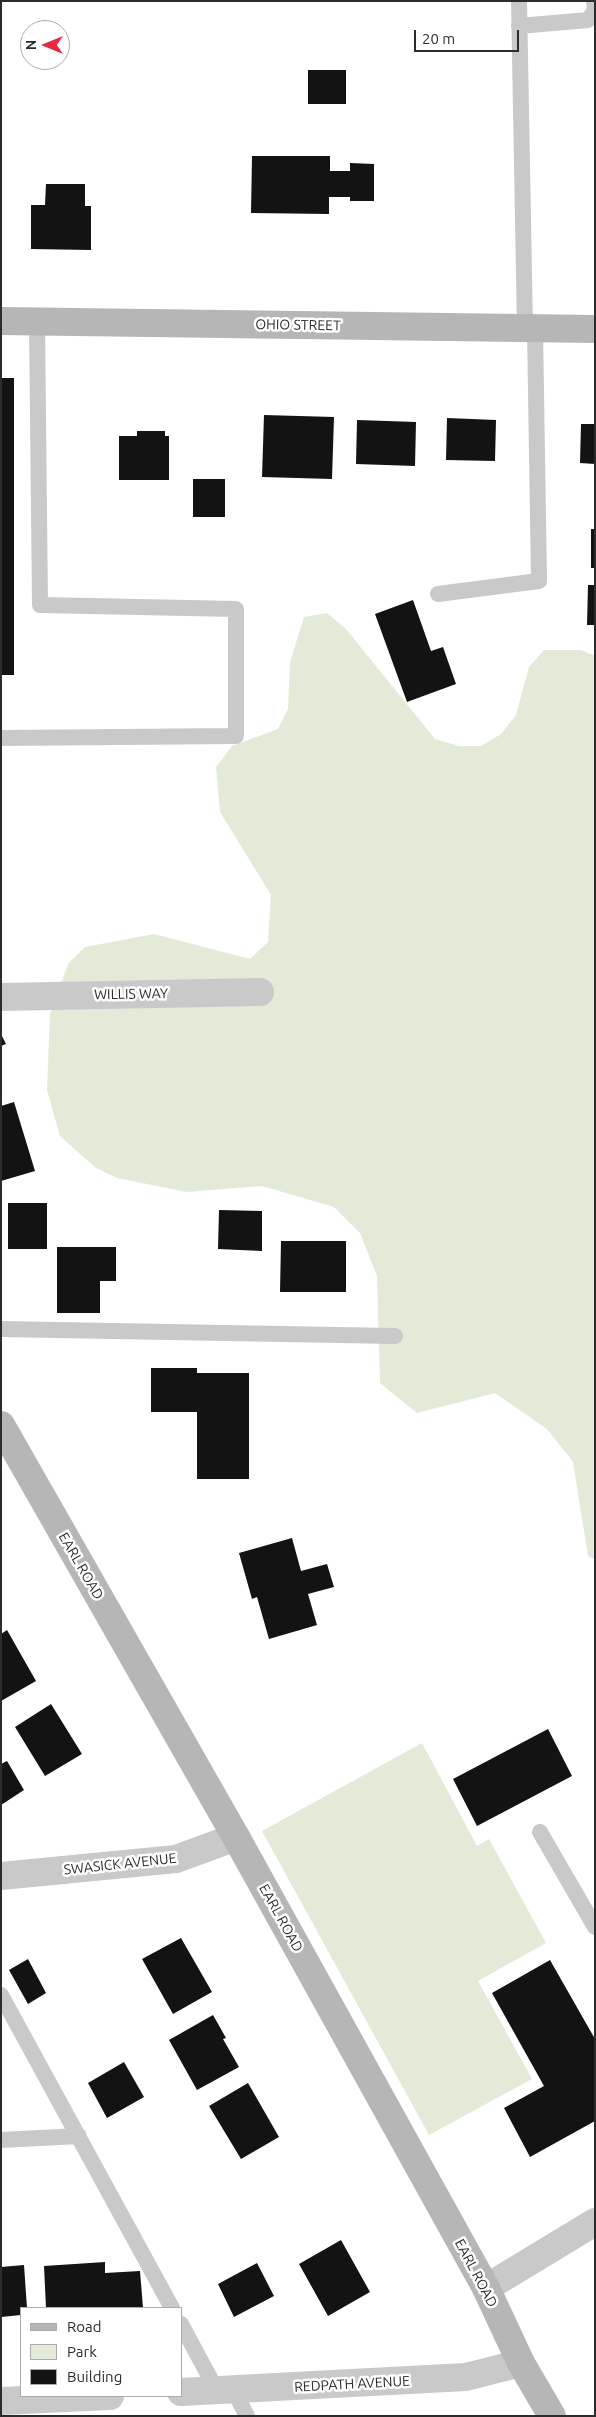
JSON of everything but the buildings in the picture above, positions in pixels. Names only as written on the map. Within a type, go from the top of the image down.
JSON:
[{"type":"street","name":"OHIO STREET","points":[[1,321],[595,329]]},
{"type":"street","name":"WILLIS WAY","points":[[1,997],[260,992]]},
{"type":"street","name":"EARL ROAD","points":[[1,1425],[236,1837],[486,2288],[521,2363],[552,2416]]},
{"type":"street","name":"SWASICK AVENUE","points":[[1,1876],[176,1859],[236,1837]]},
{"type":"street","points":[[486,2288],[595,2222]]},
{"type":"street","name":"REDPATH AVENUE","points":[[182,2392],[466,2378],[521,2363]]},
{"type":"street","points":[[1,2401],[88,2397]]},
{"type":"lane","points":[[438,594],[539,581],[518,1]]},
{"type":"lane","points":[[519,26],[588,20],[595,10],[594,1]]},
{"type":"lane","points":[[1,738],[236,736],[236,609],[40,605],[38,322]]},
{"type":"lane","points":[[1,1329],[395,1336]]},
{"type":"lane","points":[[540,1832],[595,1928]]},
{"type":"lane","points":[[1,1995],[80,2136],[171,2307]]},
{"type":"lane","points":[[1,2140],[80,2136]]},
{"type":"lane","points":[[182,2326],[225,2390],[247,2416]]},
{"type":"green space","points":[[327,613],[346,629],[435,739],[459,746],[481,746],[501,734],[516,715],[529,667],[544,650],[581,650],[595,656],[595,1560],[588,1556],[573,1462],[547,1429],[495,1393],[417,1413],[380,1383],[377,1276],[360,1233],[334,1207],[262,1186],[187,1192],[117,1178],[96,1168],[60,1136],[47,1090],[50,1014],[68,964],[85,947],[154,934],[250,959],[268,942],[271,895],[220,812],[216,767],[232,746],[278,729],[288,709],[290,662],[304,617]]},
{"type":"green space","points":[[422,1743],[477,1846],[489,1839],[546,1943],[478,1981],[532,2079],[429,2135],[262,1831]]}]
